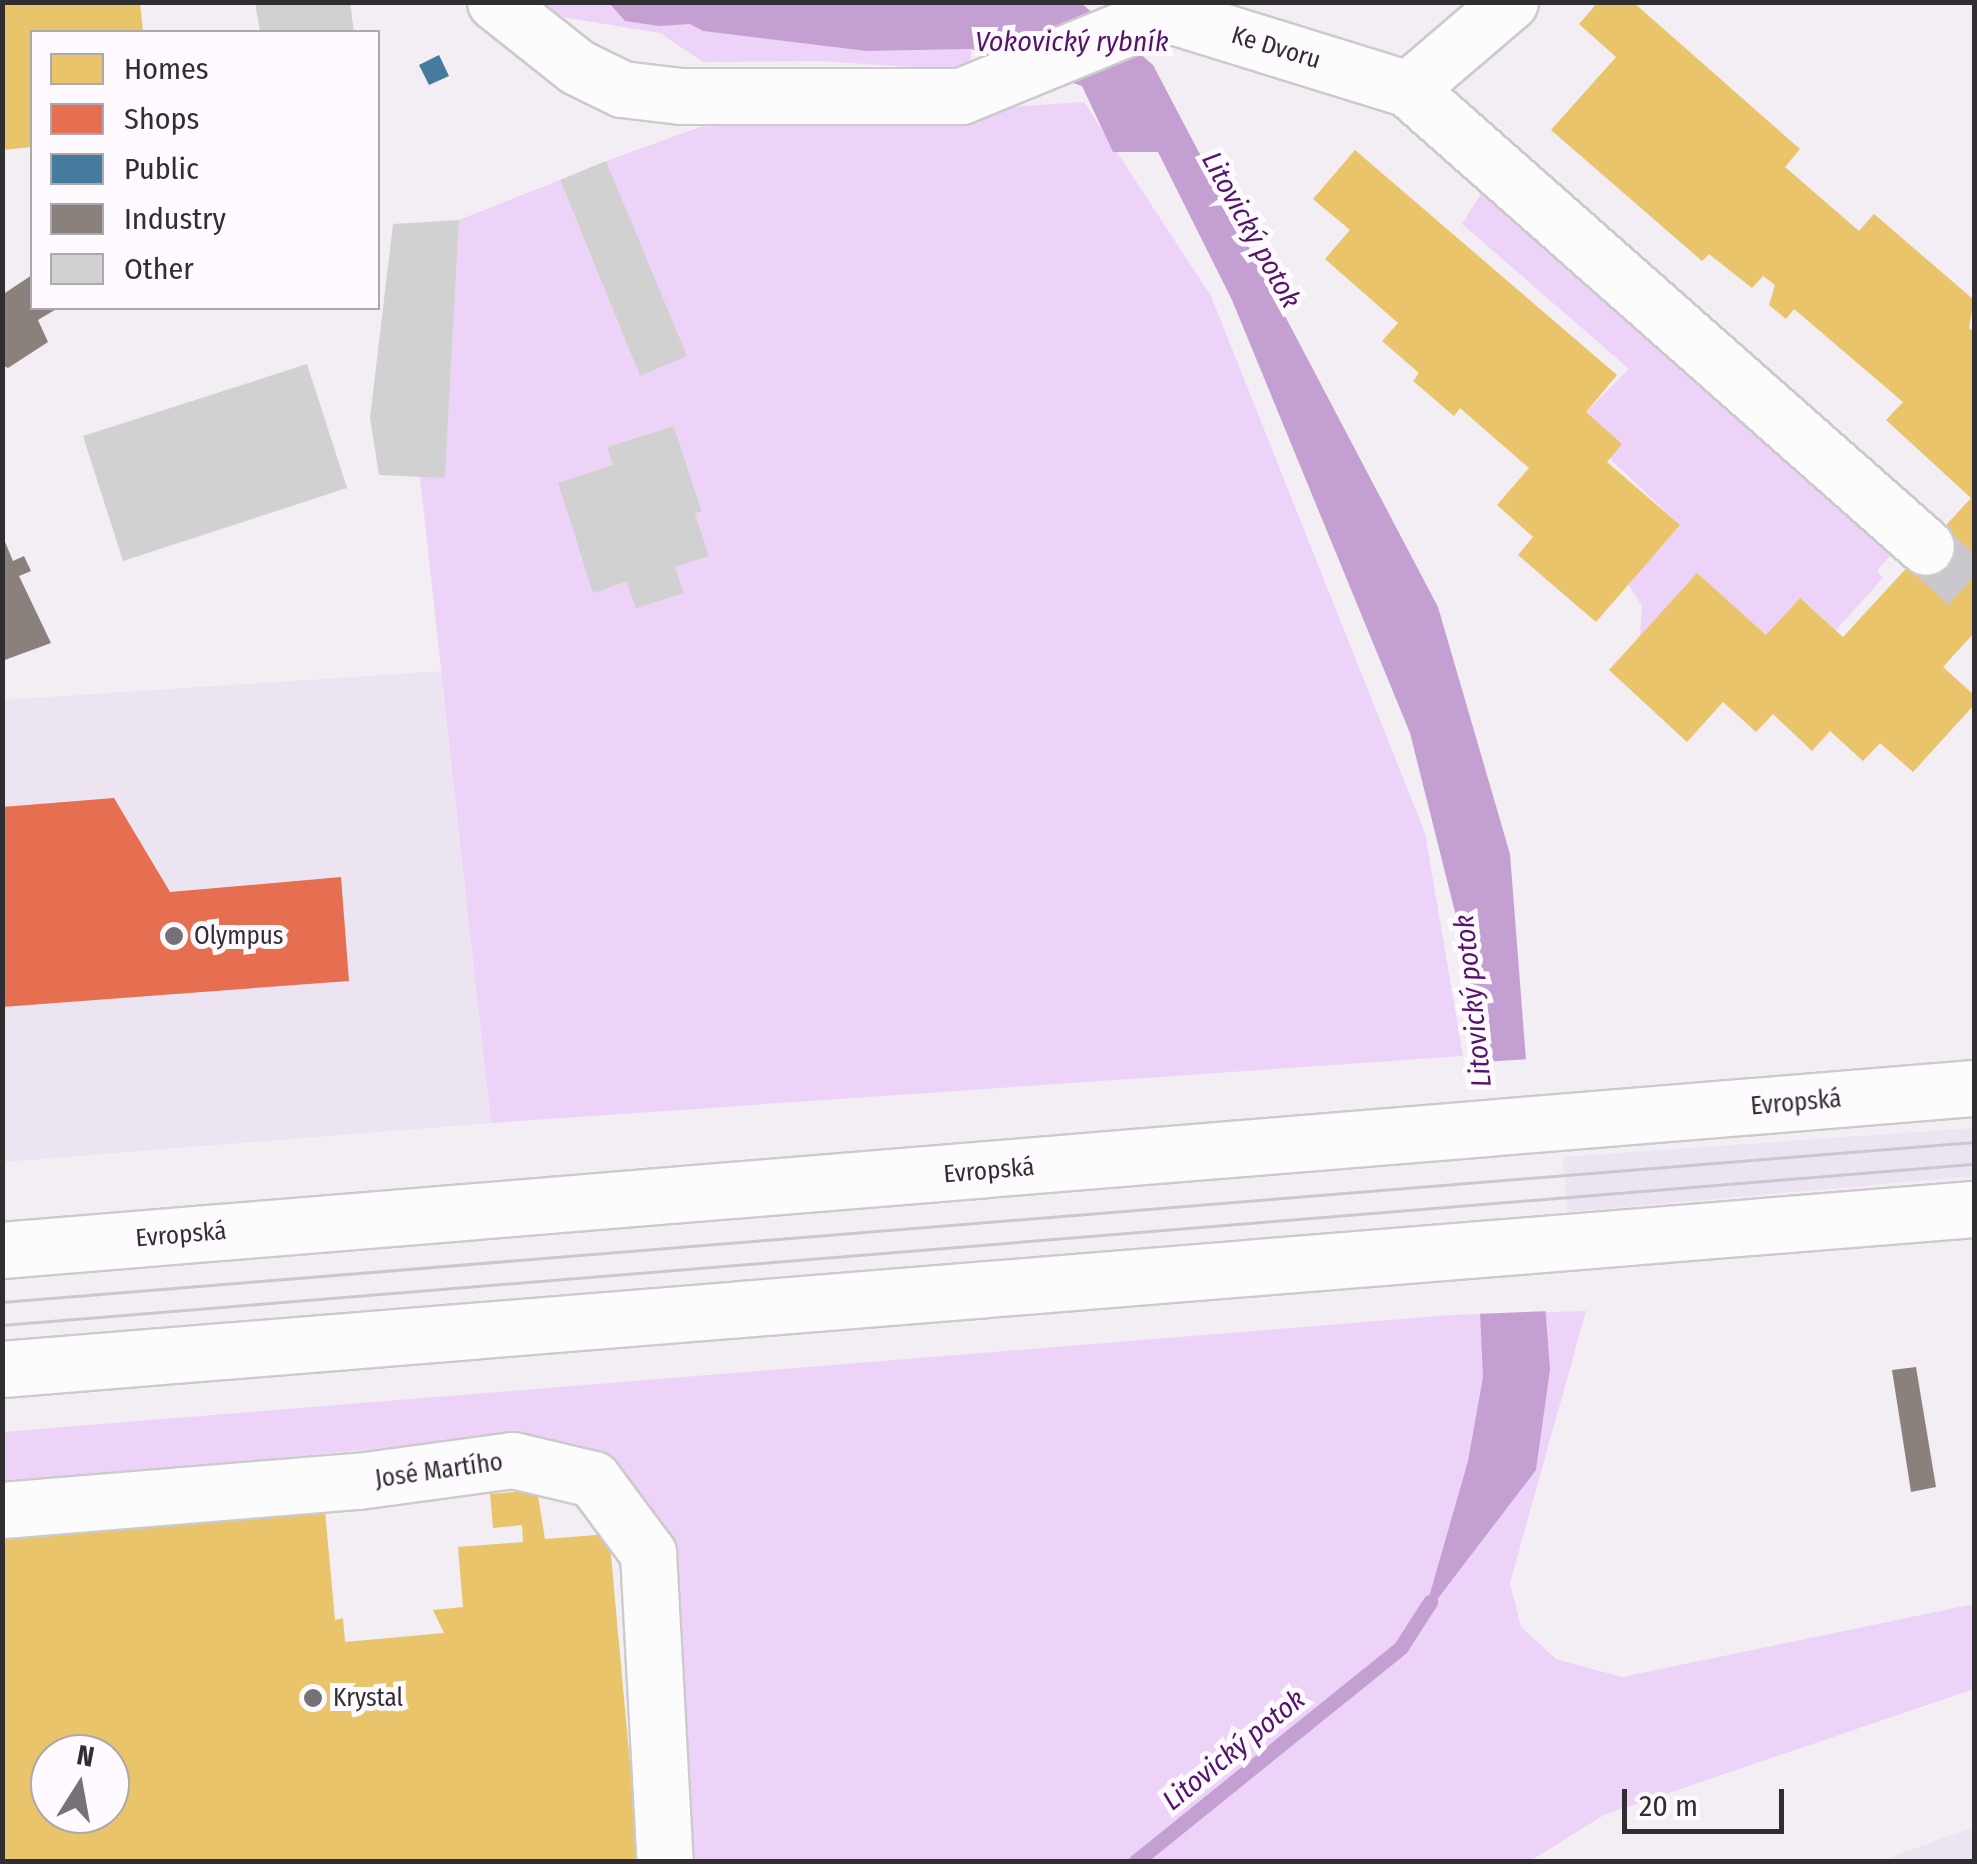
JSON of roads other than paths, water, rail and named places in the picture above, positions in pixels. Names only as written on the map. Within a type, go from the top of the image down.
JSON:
[{"type":"main road","name":"Ke Dvoru","points":[[494,2],[578,67],[622,88],[681,96],[941,96],[987,85],[1163,13],[1408,89],[1926,547]]},
{"type":"main road","points":[[1408,89],[1510,2]]},
{"type":"main road","name":"Evropská","points":[[2,1250],[1974,1088]]},
{"type":"main road","points":[[2,1369],[1974,1210]]},
{"type":"main road","name":"José Martího","points":[[2,1510],[358,1481],[514,1460],[593,1479],[648,1553],[665,1862]]},
{"type":"water","name":"Vokovický rybník","points":[[1080,2],[1153,65],[1438,607],[1510,854],[1550,1369],[1536,1470],[1423,1618],[1468,1461],[1483,1377],[1463,944],[1410,733],[1232,300],[1158,152],[1113,152],[1082,86],[971,49],[866,51],[703,31],[690,24],[659,26],[625,21],[609,3]]},
{"type":"waterway","name":"Litovický potok","points":[[1135,1862],[1401,1647],[1430,1602]]},
{"type":"tunnel","points":[[1926,547],[1974,590]]},
{"type":"tram line","points":[[2,1302],[1974,1142]]},
{"type":"tram line","points":[[2,1325],[1974,1164]]},
{"type":"place","name":"Olympus","points":[[174,936]]},
{"type":"place","name":"Krystal","points":[[313,1698]]}]
